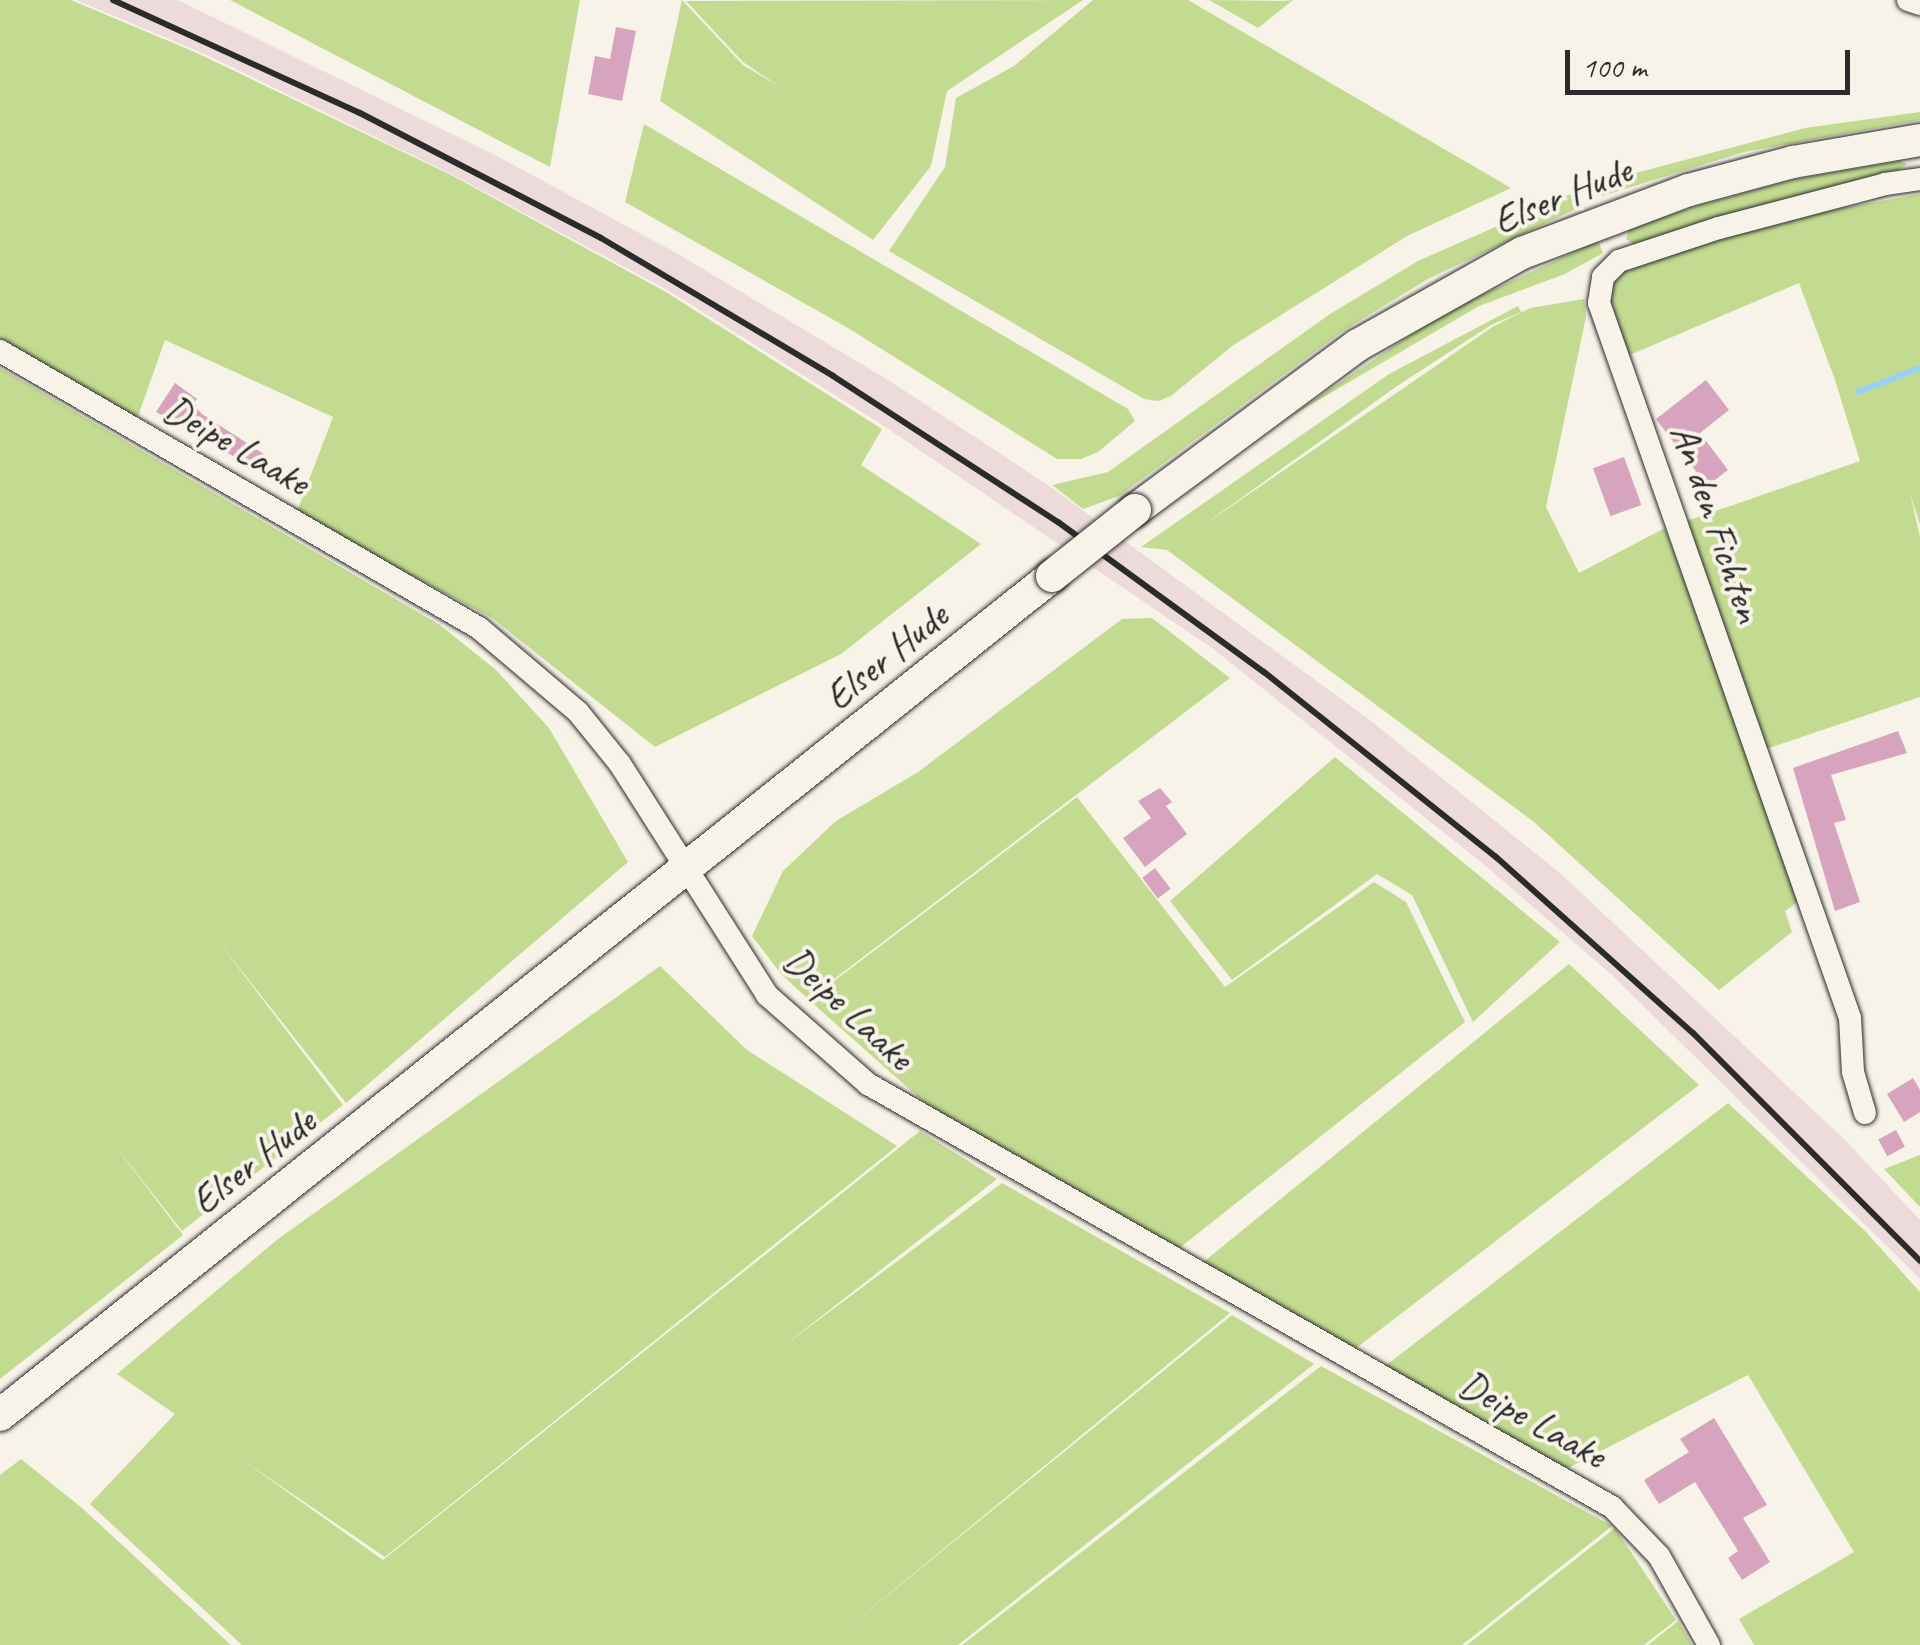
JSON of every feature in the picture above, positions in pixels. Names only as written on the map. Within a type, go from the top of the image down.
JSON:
[{"type":"street","points":[[1908,0],[1920,4]]},
{"type":"street","name":"Elser Hude","points":[[0,1415],[1135,510],[1358,345],[1522,253],[1689,190],[1794,162],[1920,140]]},
{"type":"street","name":"An den Fichten","points":[[1865,1114],[1853,1072],[1850,1018],[1600,303],[1603,276],[1619,261],[1719,228],[1884,184],[1920,179]]},
{"type":"street","name":"Deipe Laake","points":[[0,351],[479,628],[578,712],[620,764],[767,995],[868,1084],[918,1117],[1612,1506],[1658,1556],[1710,1645]]},
{"type":"shaded area","points":[[76,0],[178,0],[497,156],[678,254],[893,383],[1052,488],[1366,717],[1560,873],[1844,1139],[1920,1220],[1920,1279],[1612,975],[1482,863],[1212,648],[884,426],[669,291],[453,175],[207,55]]},
{"type":"green space","points":[[0,0],[71,0],[197,53],[453,176],[666,292],[882,429],[861,465],[981,544],[841,654],[655,747],[492,618],[296,514],[333,417],[165,340],[136,422],[0,344]]},
{"type":"green space","points":[[230,0],[580,0],[550,167],[425,102]]},
{"type":"green space","points":[[682,0],[743,65],[780,87],[743,62],[686,1],[1083,0],[947,91],[931,166],[873,240],[660,101]]},
{"type":"green space","points":[[1093,0],[1188,0],[1511,188],[1407,236],[1232,346],[1171,396],[1158,401],[1144,399],[889,251],[945,167],[956,98],[1014,66]]},
{"type":"green space","points":[[1209,0],[1282,1],[1293,0],[1258,28]]},
{"type":"green space","points":[[1920,112],[1920,120],[1744,152],[1602,196],[1598,183],[1805,128]]},
{"type":"green space","points":[[644,124],[1128,409],[1135,421],[1098,452],[1081,459],[1057,459],[848,328],[625,202]]},
{"type":"green space","points":[[1899,161],[1907,164],[1899,170],[1714,218],[1635,245],[1626,239],[1630,228],[1697,206],[1796,179]]},
{"type":"green space","points":[[1573,193],[1582,206],[1428,279],[1344,330],[1119,496],[1083,509],[1052,485],[1108,472],[1330,314],[1418,261]]},
{"type":"green space","points":[[1920,194],[1920,525],[1910,493],[1920,537],[1920,697],[1763,750],[1687,521],[1860,461],[1835,380],[1799,283],[1625,357],[1609,305],[1613,284],[1626,268],[1776,220]]},
{"type":"green space","points":[[1598,241],[1603,253],[1565,274],[1479,306],[1281,422],[1445,312]]},
{"type":"green space","points":[[1584,299],[1586,317],[1546,507],[1579,573],[1665,528],[1802,899],[1785,911],[1792,932],[1719,990],[1534,822],[1167,550],[1141,547],[1389,374],[1518,306],[1521,312],[1491,325],[1397,386],[1201,527],[1494,326],[1530,308]]},
{"type":"green space","points":[[0,368],[440,625],[496,670],[549,728],[628,862],[346,1103],[215,937],[343,1105],[182,1231],[110,1139],[183,1235],[0,1379]]},
{"type":"green space","points":[[1152,618],[1230,678],[808,999],[781,974],[752,936],[783,871],[836,821],[918,772],[1122,619]]},
{"type":"green space","points":[[1335,757],[1560,942],[1473,1022],[1412,895],[1377,874],[1232,980],[1170,901]]},
{"type":"green space","points":[[1077,797],[1225,987],[1374,882],[1406,902],[1465,1022],[1177,1250],[925,1103],[809,1000]]},
{"type":"green space","points":[[1569,964],[1699,1085],[1355,1349],[1201,1264]]},
{"type":"green space","points":[[660,966],[747,1050],[897,1146],[385,1557],[241,1459],[383,1560],[920,1131],[997,1179],[781,1348],[1002,1183],[1230,1313],[839,1635],[1232,1315],[1314,1364],[958,1645],[242,1645],[90,1504],[175,1414],[117,1374],[278,1239]]},
{"type":"green space","points":[[1728,1103],[1865,1231],[1920,1292],[1920,1645],[1754,1645],[1739,1619],[1854,1552],[1748,1375],[1566,1469],[1385,1366]]},
{"type":"green space","points":[[1920,1155],[1920,1207],[1884,1169]]},
{"type":"green space","points":[[1321,1366],[1612,1526],[1462,1645],[962,1645]]},
{"type":"green space","points":[[21,1459],[82,1508],[231,1645],[0,1645],[0,1475]]},
{"type":"green space","points":[[1615,1528],[1676,1620],[1644,1645],[1467,1645]]},
{"type":"green space","points":[[1678,1621],[1692,1645],[1648,1645]]},
{"type":"building","points":[[616,27],[636,31],[622,101],[588,94],[595,56],[610,59]]},
{"type":"building","points":[[1706,380],[1729,410],[1700,433],[1728,470],[1707,486],[1656,419]]},
{"type":"building","points":[[175,383],[197,399],[193,404],[202,414],[270,458],[261,472],[156,412]]},
{"type":"building","points":[[1624,457],[1641,505],[1610,516],[1593,468]]},
{"type":"building","points":[[1898,731],[1907,753],[1831,775],[1846,820],[1834,823],[1860,902],[1835,911],[1793,768]]},
{"type":"building","points":[[1160,788],[1172,802],[1166,806],[1187,834],[1145,867],[1123,838],[1151,818],[1138,801]]},
{"type":"building","points":[[1155,868],[1171,889],[1158,898],[1142,878]]},
{"type":"building","points":[[1913,1078],[1920,1090],[1920,1112],[1904,1122],[1887,1094]]},
{"type":"building","points":[[1896,1130],[1905,1147],[1887,1156],[1878,1139]]},
{"type":"building","points":[[1714,1418],[1767,1505],[1743,1518],[1770,1562],[1742,1580],[1728,1558],[1738,1551],[1695,1482],[1659,1504],[1644,1480],[1689,1452],[1680,1439]]},
{"type":"waterway","points":[[1858,392],[1920,368]]},
{"type":"railway","points":[[113,0],[360,113],[601,238],[833,376],[1058,522],[1264,672],[1496,857],[1693,1033],[1920,1261]]}]
